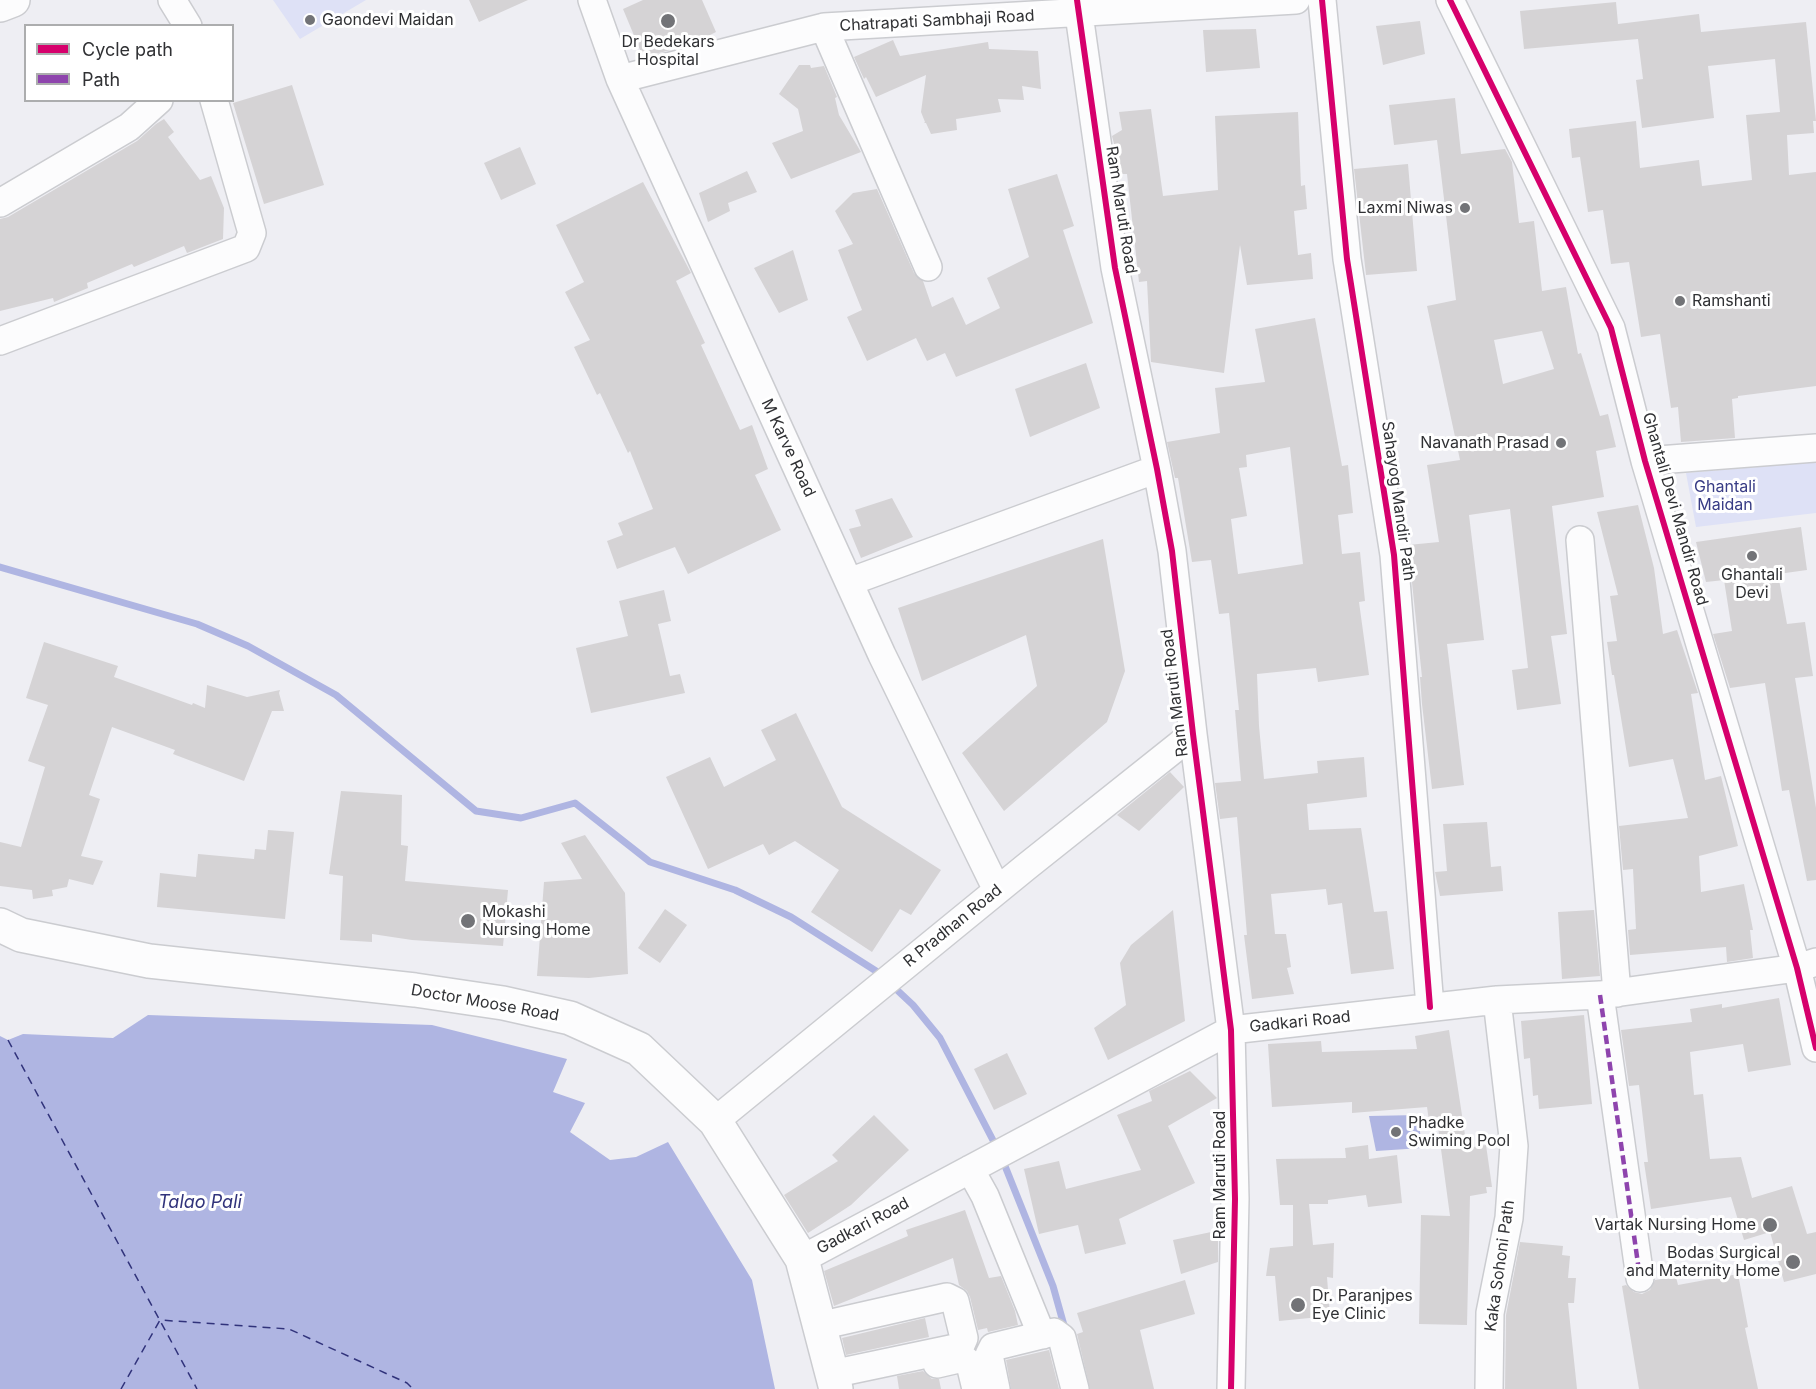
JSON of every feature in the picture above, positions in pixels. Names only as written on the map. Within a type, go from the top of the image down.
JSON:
[{"type":"main road","points":[[0,5],[13,0]]},
{"type":"main road","name":"Doctor Moose Road","points":[[0,925],[21,935],[149,961],[415,990],[503,1004],[570,1018],[639,1049],[715,1121],[802,1259],[834,1383]]},
{"type":"street","points":[[172,0],[187,24]]},
{"type":"street","name":"M Karve Road","points":[[592,0],[620,79],[887,665],[997,890]]},
{"type":"street","name":"Chatrapati Sambhaji Road","points":[[620,79],[824,27],[1078,7],[1296,0]]},
{"type":"street","name":"Sahayog Mandir Path","points":[[1322,0],[1347,260],[1394,555],[1430,1007]]},
{"type":"street","name":"Ghantali Devi Mandir Road","points":[[1450,0],[1611,328],[1645,461],[1807,965],[1816,1048]]},
{"type":"street","name":"Ram Maruti Road","points":[[1078,7],[1115,268],[1172,551],[1231,1030],[1235,1199],[1231,1389]]},
{"type":"street","points":[[824,27],[928,267]]},
{"type":"street","points":[[0,203],[129,127],[157,102]]},
{"type":"street","points":[[0,341],[246,248],[252,233],[215,102]]},
{"type":"street","points":[[1645,461],[1816,448]]},
{"type":"street","points":[[849,582],[1157,469]]},
{"type":"street","points":[[1580,540],[1609,994],[1640,1278]]},
{"type":"street","name":"R Pradhan Road","points":[[715,1121],[997,890],[1193,734]]},
{"type":"street","name":"Gadkari Road","points":[[802,1259],[1231,1030],[1497,1000],[1609,994],[1807,965]]},
{"type":"street","name":"Kaka Sohoni Path","points":[[1489,1389],[1490,1313],[1509,1218],[1514,1146],[1497,1000]]},
{"type":"street","points":[[970,1169],[985,1196],[1041,1330]]},
{"type":"street","points":[[819,1326],[947,1297],[955,1301],[964,1338],[960,1347],[834,1383]]},
{"type":"street","points":[[996,1389],[989,1355],[993,1347],[1041,1330]]},
{"type":"street","points":[[974,1345],[1041,1330],[1054,1332],[1062,1338],[1075,1389]]},
{"type":"street","points":[[834,1383],[963,1358],[970,1364],[976,1389]]},
{"type":"green space","name":"Gaondevi Maidan","points":[[273,0],[366,0],[300,39]]},
{"type":"green space","name":"Ghantali Maidan","points":[[1816,462],[1816,513],[1696,527],[1686,473]]},
{"type":"water","name":"Talao Pali","points":[[148,1015],[432,1025],[567,1059],[553,1092],[585,1103],[570,1132],[610,1160],[636,1157],[668,1142],[752,1280],[775,1389],[0,1389],[0,1036],[8,1040],[23,1034],[113,1038]]},
{"type":"water","name":"Phadke Swiming Pool","points":[[1418,1115],[1422,1148],[1376,1151],[1369,1116]]},
{"type":"building","points":[[469,0],[528,0],[479,22]]},
{"type":"building","points":[[643,0],[702,0],[716,32],[690,45],[643,57],[623,9]]},
{"type":"building","points":[[1616,2],[1618,24],[1699,14],[1701,32],[1806,22],[1816,121],[1813,121],[1814,133],[1787,135],[1789,175],[1816,172],[1816,386],[1738,396],[1732,399],[1735,438],[1681,442],[1678,407],[1671,408],[1660,334],[1641,337],[1629,262],[1611,264],[1603,210],[1588,212],[1580,157],[1572,158],[1569,129],[1636,121],[1640,168],[1699,160],[1702,186],[1752,180],[1746,115],[1780,112],[1775,59],[1708,66],[1714,118],[1642,128],[1636,80],[1643,79],[1638,39],[1524,49],[1520,11]]},
{"type":"building","points":[[1420,21],[1425,54],[1383,65],[1376,26]]},
{"type":"building","points":[[1256,29],[1260,68],[1206,72],[1203,30]]},
{"type":"building","points":[[893,40],[900,56],[988,42],[989,49],[1038,51],[1041,89],[1022,86],[1024,100],[998,99],[1001,112],[956,119],[957,130],[931,134],[924,123],[921,112],[926,75],[876,97],[866,77],[864,79],[854,57]]},
{"type":"building","points":[[799,65],[810,65],[811,68],[824,66],[837,97],[835,98],[839,115],[861,152],[791,179],[772,143],[803,131],[798,109],[779,94]]},
{"type":"building","points":[[292,85],[324,185],[264,204],[233,103]]},
{"type":"building","points":[[1455,98],[1461,154],[1505,149],[1512,162],[1519,223],[1534,221],[1542,291],[1566,287],[1578,354],[1581,353],[1600,416],[1608,414],[1616,447],[1596,451],[1604,497],[1552,506],[1567,634],[1551,636],[1561,704],[1517,710],[1512,670],[1528,668],[1510,509],[1469,515],[1484,640],[1447,644],[1464,785],[1432,789],[1408,545],[1439,542],[1427,465],[1460,460],[1427,306],[1456,300],[1437,140],[1394,145],[1389,105]],"holes":[[[1542,331],[1554,369],[1503,384],[1494,340]]]},
{"type":"building","points":[[1151,109],[1163,196],[1218,190],[1215,116],[1298,112],[1301,186],[1305,185],[1307,209],[1294,211],[1298,255],[1311,253],[1313,279],[1247,285],[1240,245],[1224,373],[1151,362],[1147,281],[1139,282],[1127,174],[1122,174],[1112,136],[1122,130],[1119,112]]},
{"type":"building","points":[[164,119],[174,132],[168,137],[200,180],[211,176],[224,208],[223,239],[187,253],[184,246],[134,267],[132,264],[87,283],[88,288],[54,302],[53,298],[0,311],[0,219],[8,217],[137,141]]},
{"type":"building","points":[[520,147],[536,184],[501,200],[484,163]]},
{"type":"building","points":[[1408,164],[1417,271],[1366,275],[1354,169]]},
{"type":"building","points":[[747,171],[757,192],[728,203],[730,211],[708,222],[699,193]]},
{"type":"building","points":[[1057,174],[1074,226],[1063,230],[1093,323],[956,377],[945,353],[927,361],[916,338],[867,361],[847,317],[862,310],[838,250],[853,244],[835,211],[853,193],[877,189],[914,273],[923,281],[932,307],[953,297],[966,325],[1000,308],[987,278],[1029,257],[1008,189]]},
{"type":"building","points":[[643,182],[691,273],[676,281],[705,343],[701,345],[740,430],[752,425],[768,469],[755,475],[781,530],[688,574],[675,547],[617,569],[607,541],[623,535],[618,523],[653,509],[630,451],[628,453],[600,393],[597,395],[574,347],[590,340],[565,292],[584,282],[556,225]]},
{"type":"building","points":[[793,250],[808,300],[779,313],[754,268]]},
{"type":"building","points":[[1315,318],[1342,466],[1348,465],[1353,513],[1338,515],[1342,554],[1360,552],[1365,601],[1359,602],[1369,675],[1318,682],[1316,668],[1257,674],[1264,779],[1318,773],[1317,761],[1364,757],[1367,797],[1307,804],[1309,830],[1361,828],[1374,912],[1387,911],[1394,969],[1351,974],[1342,903],[1328,905],[1326,889],[1271,894],[1275,934],[1286,934],[1291,967],[1287,968],[1294,994],[1252,999],[1244,935],[1247,935],[1237,817],[1220,819],[1215,783],[1241,781],[1235,710],[1239,710],[1229,613],[1219,614],[1211,560],[1192,562],[1178,478],[1175,478],[1167,442],[1220,433],[1215,388],[1265,382],[1255,329]],"holes":[[[1290,447],[1303,564],[1238,574],[1231,519],[1247,516],[1239,468],[1247,467],[1246,455]]]},
{"type":"building","points":[[1086,363],[1100,408],[1030,437],[1015,389]]},
{"type":"building","points":[[892,498],[913,537],[861,558],[849,529],[861,526],[855,510]]},
{"type":"building","points":[[1638,505],[1654,568],[1663,634],[1677,630],[1698,693],[1691,694],[1705,780],[1721,776],[1738,846],[1699,856],[1701,892],[1744,884],[1753,930],[1750,930],[1753,958],[1727,962],[1726,947],[1630,955],[1628,930],[1636,929],[1633,869],[1623,870],[1619,826],[1688,818],[1673,759],[1629,767],[1614,675],[1612,675],[1607,642],[1617,641],[1610,596],[1618,595],[1597,512]]},
{"type":"building","points":[[1801,527],[1807,570],[1778,574],[1787,624],[1805,622],[1813,676],[1795,678],[1816,808],[1816,880],[1807,881],[1789,790],[1782,791],[1765,683],[1730,688],[1713,634],[1732,631],[1724,580],[1706,582],[1696,542]]},
{"type":"building","points":[[1103,539],[1125,671],[1107,722],[1004,811],[962,753],[1037,686],[1026,635],[922,681],[898,608]]},
{"type":"building","points":[[664,590],[671,621],[658,624],[670,676],[680,674],[685,693],[591,713],[576,648],[628,636],[619,601]]},
{"type":"building","points":[[44,642],[118,666],[114,677],[192,705],[193,703],[205,708],[207,685],[247,697],[280,690],[284,711],[272,711],[244,781],[173,754],[175,750],[112,727],[89,795],[100,799],[81,856],[103,861],[93,885],[69,879],[67,887],[52,890],[53,896],[33,899],[32,890],[0,886],[0,842],[21,847],[45,767],[28,761],[48,705],[26,698]]},
{"type":"building","points":[[796,713],[842,807],[941,870],[911,915],[900,909],[872,952],[811,912],[839,870],[795,841],[769,855],[763,844],[708,869],[666,777],[710,757],[724,787],[776,760],[761,730]]},
{"type":"building","points":[[1170,772],[1184,787],[1139,831],[1117,815]]},
{"type":"building","points":[[341,791],[402,795],[401,845],[408,846],[405,881],[508,890],[503,946],[412,940],[372,934],[372,942],[340,940],[343,876],[329,874]]},
{"type":"building","points":[[1487,822],[1491,867],[1501,866],[1503,891],[1440,896],[1435,872],[1447,871],[1443,824]]},
{"type":"building","points":[[268,830],[294,832],[285,919],[157,907],[160,873],[196,877],[198,854],[254,859],[255,849],[266,850]]},
{"type":"building","points":[[585,835],[625,893],[628,974],[589,978],[537,976],[544,882],[582,879],[561,843]]},
{"type":"building","points":[[665,909],[687,925],[660,963],[638,948]]},
{"type":"building","points":[[1173,910],[1185,1021],[1108,1060],[1094,1028],[1126,1005],[1120,963],[1131,945]]},
{"type":"building","points":[[1594,910],[1600,976],[1562,979],[1558,912]]},
{"type":"building","points":[[1779,998],[1791,1065],[1748,1072],[1743,1044],[1690,1052],[1694,1095],[1703,1094],[1710,1159],[1741,1157],[1752,1198],[1792,1186],[1807,1234],[1816,1232],[1816,1274],[1784,1282],[1770,1232],[1744,1240],[1731,1197],[1651,1209],[1644,1162],[1648,1162],[1639,1085],[1629,1086],[1621,1030],[1692,1022],[1690,1009],[1722,1004],[1722,1008]]},
{"type":"building","points":[[1584,1015],[1592,1104],[1539,1109],[1538,1095],[1533,1096],[1530,1058],[1524,1059],[1521,1021]]},
{"type":"building","points":[[1449,1030],[1467,1148],[1486,1145],[1492,1187],[1486,1187],[1487,1193],[1470,1196],[1467,1325],[1419,1324],[1421,1215],[1450,1216],[1438,1127],[1430,1128],[1427,1107],[1352,1113],[1352,1102],[1272,1107],[1268,1044],[1321,1041],[1322,1052],[1417,1049],[1415,1036]]},
{"type":"building","points":[[1007,1053],[1027,1094],[994,1110],[974,1069]]},
{"type":"building","points":[[1190,1071],[1217,1098],[1168,1126],[1195,1183],[1119,1219],[1126,1244],[1085,1254],[1078,1225],[1039,1234],[1024,1169],[1059,1161],[1066,1189],[1141,1170],[1117,1115],[1152,1101],[1149,1091]]},
{"type":"building","points":[[874,1115],[909,1150],[851,1205],[808,1233],[784,1195],[838,1161],[832,1155]]},
{"type":"building","points":[[1368,1145],[1369,1159],[1397,1155],[1402,1203],[1368,1207],[1366,1195],[1328,1200],[1328,1204],[1309,1204],[1313,1245],[1334,1243],[1333,1278],[1327,1277],[1330,1316],[1279,1321],[1275,1276],[1266,1276],[1270,1248],[1293,1246],[1293,1205],[1280,1205],[1276,1159],[1346,1158],[1345,1148]]},
{"type":"building","points":[[965,1210],[989,1278],[1001,1276],[1018,1325],[988,1332],[987,1328],[978,1330],[970,1297],[967,1291],[959,1285],[953,1258],[834,1306],[824,1271],[908,1236],[906,1230]]},
{"type":"building","points":[[1216,1231],[1218,1262],[1181,1274],[1173,1240]]},
{"type":"building","points":[[1520,1242],[1563,1246],[1562,1255],[1570,1256],[1568,1278],[1576,1278],[1574,1303],[1568,1303],[1577,1389],[1505,1389],[1506,1315]]},
{"type":"building","points":[[1738,1274],[1748,1327],[1745,1328],[1758,1389],[1639,1389],[1622,1286],[1626,1285],[1634,1292],[1642,1294],[1650,1290],[1655,1280],[1676,1277],[1678,1285]]},
{"type":"building","points":[[1185,1280],[1195,1314],[1140,1330],[1154,1389],[1090,1389],[1077,1334],[1083,1332],[1077,1313]]},
{"type":"building","points":[[925,1318],[929,1337],[846,1355],[842,1338]]},
{"type":"building","points":[[1049,1350],[1059,1389],[1011,1389],[1006,1360]]},
{"type":"building","points":[[923,1371],[932,1379],[939,1379],[941,1389],[899,1389],[897,1376]]},
{"type":"waterway","points":[[0,567],[197,624],[248,646],[336,695],[476,811],[521,818],[575,803],[650,862],[735,890],[791,917],[876,971]]},
{"type":"waterway","points":[[897,990],[913,1005],[940,1038],[997,1148]]},
{"type":"waterway","points":[[1005,1166],[1053,1286],[1065,1329]]},
{"type":"ferry route","points":[[8,1040],[197,1389]]},
{"type":"ferry route","points":[[121,1389],[160,1320],[289,1329],[407,1383],[413,1389]]},
{"type":"marked path","points":[[1600,995],[1640,1278]]},
{"type":"cycle path","points":[[1077,0],[1115,268],[1172,551],[1231,1030],[1235,1199],[1231,1389]]},
{"type":"cycle path","points":[[1322,0],[1347,259],[1394,555],[1430,1007]]},
{"type":"cycle path","points":[[1450,0],[1611,328],[1645,461],[1797,968],[1816,1048]]},
{"type":"place","name":"Gaondevi Maidan","points":[[310,20]]},
{"type":"place","name":"Dr Bedekars Hospital","points":[[668,21]]},
{"type":"place","name":"Laxmi Niwas","points":[[1465,208]]},
{"type":"place","name":"Ramshanti","points":[[1680,301]]},
{"type":"place","name":"Navanath Prasad","points":[[1561,443]]},
{"type":"place","name":"Ghantali Devi","points":[[1752,556]]},
{"type":"place","name":"Mokashi Nursing Home","points":[[468,921]]},
{"type":"place","name":"Phadke Swiming Pool","points":[[1396,1132]]},
{"type":"place","name":"Vartak Nursing Home","points":[[1770,1225]]},
{"type":"place","name":"Bodas Surgical and Maternity Home","points":[[1793,1262]]},
{"type":"place","name":"Dr. Paranjpes Eye Clinic","points":[[1298,1305]]}]
